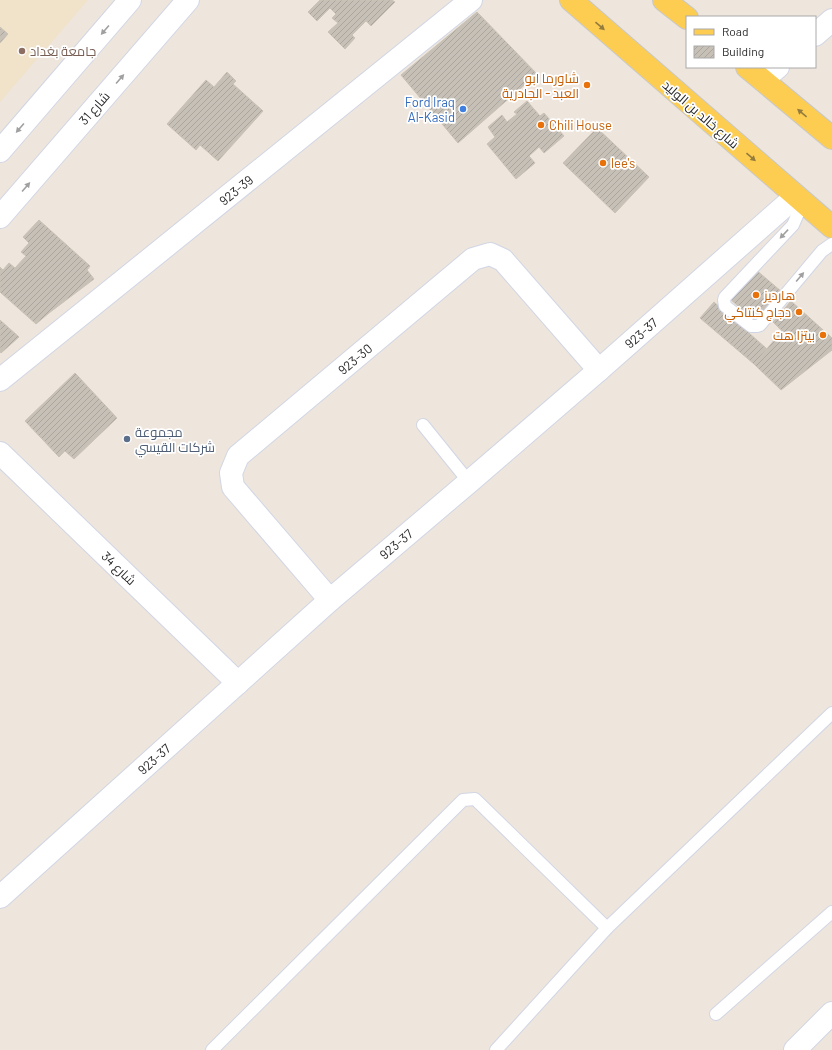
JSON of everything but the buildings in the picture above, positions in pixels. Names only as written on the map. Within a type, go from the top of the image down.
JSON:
[{"type":"main road","name":"شارع خالد بن الوليد","points":[[571,0],[832,227]]},
{"type":"main road","points":[[664,0],[686,17]]},
{"type":"main road","points":[[762,71],[832,138]]},
{"type":"street","points":[[0,151],[130,0]]},
{"type":"street","name":"شارع 31","points":[[3,207],[188,0]]},
{"type":"street","name":"923-39","points":[[0,380],[471,0]]},
{"type":"street","points":[[816,34],[832,20]]},
{"type":"street","name":"923-37","points":[[0,897],[330,600],[798,198]]},
{"type":"street","name":"923-30","points":[[330,600],[233,487],[231,473],[238,456],[473,259],[490,254],[503,260],[599,370]]},
{"type":"street","name":"شارع 34","points":[[0,453],[238,683]]},
{"type":"street","points":[[795,1050],[832,1013]]},
{"type":"lane","points":[[798,198],[799,211],[793,225],[724,297],[725,306],[751,326],[760,325],[822,251],[832,244]]},
{"type":"lane","points":[[423,425],[469,482]]},
{"type":"lane","points":[[496,1050],[607,928],[832,713]]},
{"type":"lane","points":[[212,1050],[463,800],[475,799],[607,928]]},
{"type":"lane","points":[[716,1014],[832,912]]},
{"type":"shaded area","name":"جامعة بغداد","points":[[0,0],[88,0],[0,102]]},
{"type":"place","name":"جامعة بغداد","points":[[22,51]]},
{"type":"place","name":"شاورما ابو العبد - الجادرية","points":[[587,85]]},
{"type":"place","name":"Ford Iraq Al-Kasid","points":[[463,109]]},
{"type":"place","name":"Chili House","points":[[541,125]]},
{"type":"place","name":"lee's","points":[[603,163]]},
{"type":"place","name":"هارديز","points":[[756,295]]},
{"type":"place","name":"دجاج كنتاكي","points":[[799,312]]},
{"type":"place","name":"بيتزا هت","points":[[823,335]]},
{"type":"place","name":"مجموعة شركات القيسي","points":[[127,439]]}]
